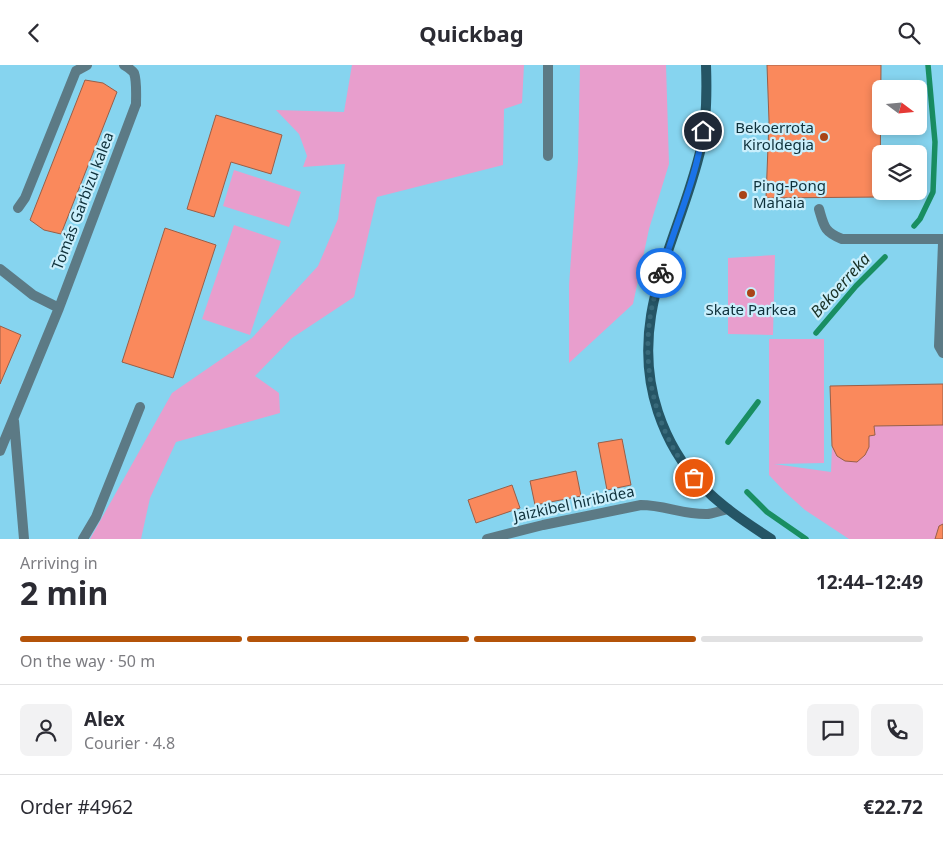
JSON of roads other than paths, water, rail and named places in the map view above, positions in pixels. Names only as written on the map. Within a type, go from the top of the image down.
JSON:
[{"type":"main road","points":[[706,65],[706,116],[701,146],[694,175],[656,291],[650,319],[648,354],[650,372],[655,401],[664,430],[686,468],[703,487],[728,509],[770,539]]},
{"type":"street","points":[[18,208],[25,198],[76,71],[87,65]]},
{"type":"street","name":"Tomás Garbizu kalea","points":[[0,451],[59,308],[136,105],[134,73],[124,65]]},
{"type":"street","points":[[548,65],[548,156]]},
{"type":"street","points":[[819,209],[826,229],[842,239],[943,241],[941,349]]},
{"type":"street","points":[[0,269],[33,295],[59,308]]},
{"type":"street","points":[[83,539],[96,517],[140,407]]},
{"type":"street","points":[[14,417],[24,539]]},
{"type":"street","name":"Jaizkibel hiribidea","points":[[487,539],[542,525],[641,505],[709,514],[728,509]]},
{"type":"waterway","name":"Bekoerreka","points":[[914,226],[920,219],[933,192],[935,142],[928,65]]},
{"type":"waterway","name":"Bekoerreka","points":[[816,333],[856,286],[885,257]]},
{"type":"waterway","name":"Bekoerreka","points":[[728,442],[758,402]]},
{"type":"waterway","name":"Bekoerreka","points":[[747,492],[767,512],[806,539]]},
{"type":"place","name":"Bekoerrota Kiroldegia","points":[[824,137]]},
{"type":"place","name":"Ping-Pong Mahaia","points":[[743,195]]},
{"type":"place","name":"Skate Parkea","points":[[751,293]]}]
